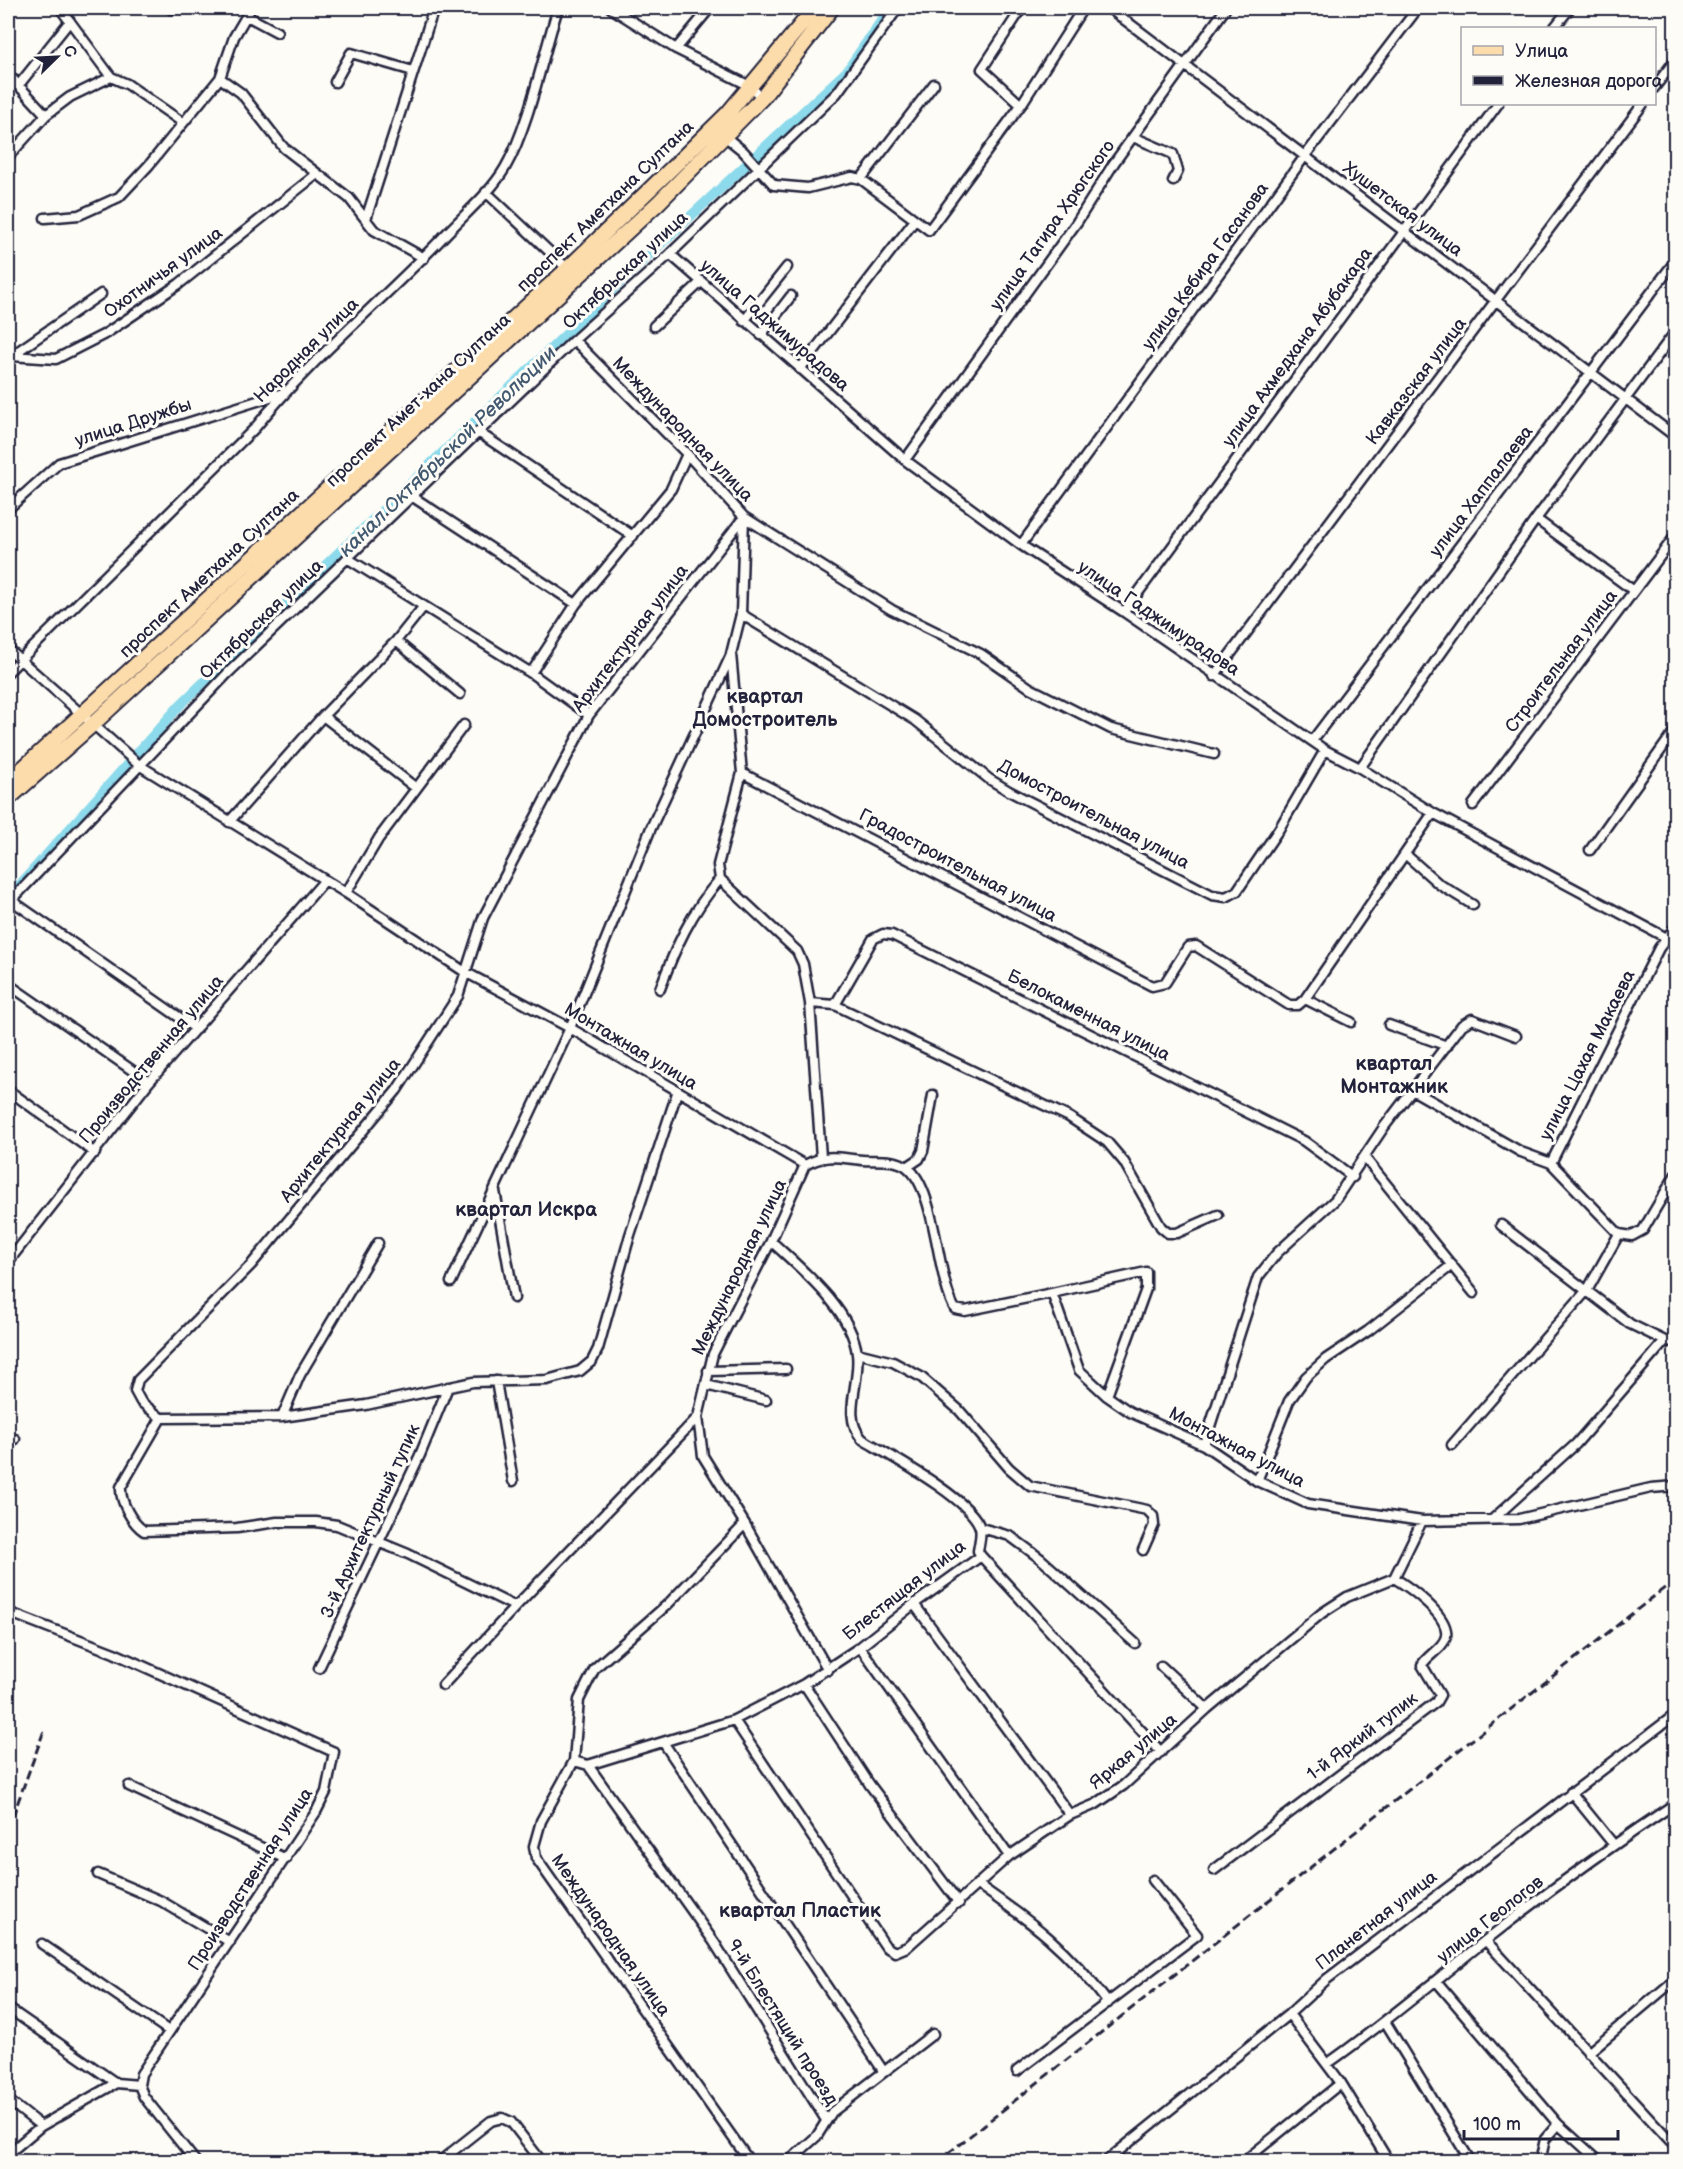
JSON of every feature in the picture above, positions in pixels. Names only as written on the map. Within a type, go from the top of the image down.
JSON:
[{"type":"main road","name":"проспект Аметхана Султана","points":[[8,782],[88,719],[673,168],[718,131],[728,113],[815,8]]},
{"type":"main road","name":"проспект Амет-хана Султана","points":[[8,799],[88,719],[577,279],[658,203],[718,131],[762,98],[832,8]]},
{"type":"street","points":[[60,8],[111,77],[127,84],[183,122]]},
{"type":"street","points":[[366,219],[434,8]]},
{"type":"street","name":"Народная улица","points":[[8,672],[255,428],[283,393],[424,258],[486,192],[504,170],[518,142],[558,8]]},
{"type":"street","points":[[611,8],[676,50],[750,86],[762,98]]},
{"type":"street","points":[[676,50],[710,8]]},
{"type":"street","name":"Октябрьская улица","points":[[9,902],[135,762],[574,340],[670,254],[718,205],[837,93],[898,8]]},
{"type":"street","points":[[1021,105],[982,69],[1022,8]]},
{"type":"street","points":[[718,131],[743,151],[774,185],[808,188],[852,177],[861,179],[929,230],[1021,105],[1083,8]]},
{"type":"street","name":"Хушетская улица","points":[[1109,8],[1676,437]]},
{"type":"street","name":"улица Тагира Хрюгского","points":[[905,460],[1077,222],[1133,137],[1226,8]]},
{"type":"street","name":"улица Кебира Гасанова","points":[[1021,545],[1305,156],[1418,8]]},
{"type":"street","points":[[1555,27],[1570,8]]},
{"type":"street","points":[[45,218],[79,215],[119,197],[149,165],[220,78],[234,37],[249,12],[277,32]]},
{"type":"street","points":[[18,86],[70,21]]},
{"type":"street","points":[[335,82],[351,53],[413,71]]},
{"type":"street","points":[[1656,85],[1676,59]]},
{"type":"street","points":[[8,76],[45,115]]},
{"type":"street","points":[[8,157],[45,115],[70,97],[111,77]]},
{"type":"street","points":[[220,78],[241,93],[284,148],[348,198],[379,234],[424,258]]},
{"type":"street","points":[[861,179],[934,84]]},
{"type":"street","name":"улица Ахмедхана Абубакара","points":[[1124,612],[1497,105]]},
{"type":"street","name":"Кавказская улица","points":[[1214,676],[1642,105]]},
{"type":"street","points":[[1133,137],[1173,154],[1178,171],[1173,181]]},
{"type":"street","name":"Охотничья улица","points":[[9,358],[56,359],[105,334],[179,284],[317,174]]},
{"type":"street","points":[[486,192],[568,267],[577,279]]},
{"type":"street","points":[[800,369],[915,220]]},
{"type":"street","name":"улица Гаджимурадова","points":[[670,254],[905,460],[1021,545],[1124,612],[1214,676],[1325,750],[1360,768],[1432,814],[1676,944]]},
{"type":"street","name":"улица Хаппалаева","points":[[1312,741],[1676,260]]},
{"type":"street","points":[[744,321],[787,267]]},
{"type":"street","points":[[654,326],[701,282]]},
{"type":"street","name":"Охотничья улица","points":[[9,358],[101,294]]},
{"type":"street","points":[[761,335],[791,296]]},
{"type":"street","points":[[1360,768],[1536,519],[1676,331]]},
{"type":"street","name":"Международная улица","points":[[574,340],[687,454],[744,517],[741,614],[731,654],[742,773],[718,865],[720,879]]},
{"type":"street","name":"улица Дружбы","points":[[8,509],[59,463],[283,393]]},
{"type":"street","points":[[478,432],[633,537]]},
{"type":"street","points":[[531,673],[576,604],[671,489],[687,454]]},
{"type":"street","points":[[413,497],[576,604]]},
{"type":"street","points":[[744,517],[892,610],[981,654],[1030,688],[1111,729],[1214,754]]},
{"type":"street","name":"Архитектурная улица","points":[[161,1418],[141,1402],[135,1391],[138,1380],[251,1265],[397,1090],[458,996],[483,918],[589,715],[744,517]]},
{"type":"street","points":[[1536,519],[1634,591]]},
{"type":"street","name":"Строительная улица","points":[[1473,805],[1676,535]]},
{"type":"street","points":[[346,558],[531,673],[589,715]]},
{"type":"street","points":[[230,822],[323,716],[396,641],[424,606]]},
{"type":"street","name":"Домостроительная улица","points":[[741,614],[915,720],[989,779],[1009,791],[1212,895],[1226,897],[1237,891],[1279,829],[1325,750]]},
{"type":"street","points":[[396,641],[460,694]]},
{"type":"street","name":"Монтажная улица","points":[[8,649],[135,762],[346,893],[465,972],[570,1028],[677,1093],[805,1165]]},
{"type":"street","points":[[451,1282],[570,1028],[651,828],[731,654]]},
{"type":"street","points":[[323,716],[416,788]]},
{"type":"street","points":[[346,893],[379,838],[464,725]]},
{"type":"street","points":[[1590,850],[1676,729]]},
{"type":"street","name":"Градостроительная улица","points":[[742,773],[1152,986],[1165,983],[1183,952],[1188,947],[1196,946],[1289,1005],[1301,1002]]},
{"type":"street","points":[[1351,1022],[1301,1002],[1432,814]]},
{"type":"street","points":[[1405,854],[1439,884],[1473,905]]},
{"type":"street","points":[[660,989],[685,928],[699,902],[720,879],[797,951],[803,964],[810,1003],[820,1157]]},
{"type":"street","name":"Производственная улица","points":[[8,1262],[149,1082],[325,880]]},
{"type":"street","points":[[9,902],[196,1029]]},
{"type":"street","name":"улица Цахая Макаева","points":[[1619,1234],[1551,1163],[1665,938],[1676,926]]},
{"type":"street","name":"Белокаменная улица","points":[[835,1005],[873,939],[882,934],[892,935],[1304,1141],[1353,1177]]},
{"type":"street","points":[[8,984],[149,1082]]},
{"type":"street","points":[[810,1003],[835,1005],[1070,1118],[1107,1142],[1124,1162],[1161,1227],[1168,1233],[1178,1233],[1218,1215]]},
{"type":"street","points":[[1204,1445],[1258,1277],[1277,1253],[1335,1200],[1353,1177],[1384,1126],[1414,1091],[1462,1025],[1472,1019],[1516,1036]]},
{"type":"street","points":[[1389,1024],[1447,1046]]},
{"type":"street","points":[[8,1090],[95,1153]]},
{"type":"street","points":[[1414,1091],[1521,1152],[1551,1163]]},
{"type":"street","points":[[517,1605],[512,1605],[378,1540],[337,1525],[316,1522],[144,1531],[135,1525],[121,1495],[121,1487],[161,1418],[282,1417],[366,1406],[448,1387],[496,1381],[548,1380],[580,1371],[592,1361],[598,1349],[630,1235],[677,1093]]},
{"type":"street","points":[[907,1167],[919,1159],[923,1151],[933,1095]]},
{"type":"street","points":[[805,1165],[820,1157],[892,1161],[907,1167],[919,1184],[925,1201],[937,1239],[949,1299],[955,1309],[965,1311],[1146,1272],[1143,1298],[1107,1396]]},
{"type":"street","points":[[1365,1158],[1474,1293]]},
{"type":"street","name":"Международная улица","points":[[750,2162],[536,1858],[534,1846],[541,1821],[574,1761],[579,1700],[595,1668],[668,1604],[745,1524],[703,1456],[698,1417],[713,1354],[771,1240],[805,1165]]},
{"type":"street","points":[[1452,1444],[1588,1289],[1619,1234],[1632,1236],[1643,1230],[1676,1174]]},
{"type":"street","points":[[495,1191],[514,1298]]},
{"type":"street","points":[[1501,1225],[1588,1289],[1630,1324],[1665,1341],[1676,1342]]},
{"type":"street","name":"Блестящая улица","points":[[588,1765],[734,1720],[804,1684],[860,1647],[914,1604],[981,1556],[978,1551],[981,1528],[979,1523],[947,1491],[862,1439],[854,1430],[851,1418],[857,1353],[848,1327],[831,1301],[771,1240]]},
{"type":"street","points":[[282,1417],[300,1375],[378,1243]]},
{"type":"street","points":[[1257,1481],[1288,1401],[1306,1377],[1452,1265]]},
{"type":"street","name":"Монтажная улица","points":[[1052,1293],[1079,1370],[1107,1396],[1130,1412],[1204,1445],[1257,1481],[1308,1504],[1422,1521],[1519,1519],[1651,1488],[1676,1486]]},
{"type":"street","points":[[1493,1519],[1576,1444],[1665,1341]]},
{"type":"street","points":[[857,1353],[893,1362],[921,1377],[959,1410],[1009,1468],[1030,1486],[1147,1510],[1153,1516],[1154,1526],[1143,1550]]},
{"type":"street","points":[[708,1371],[786,1369]]},
{"type":"street","points":[[496,1381],[513,1480]]},
{"type":"street","points":[[706,1385],[766,1400]]},
{"type":"street","name":"3-й Архитектурный тупик","points":[[319,1668],[420,1455],[448,1387]]},
{"type":"street","points":[[443,1685],[698,1417]]},
{"type":"street","points":[[8,1447],[15,1439]]},
{"type":"street","points":[[1394,1578],[1422,1521]]},
{"type":"street","points":[[745,1524],[828,1670]]},
{"type":"street","points":[[981,1528],[1010,1536],[1041,1559],[1135,1643]]},
{"type":"street","points":[[981,1556],[1161,1752]]},
{"type":"street","name":"Яркая улица","points":[[734,1720],[886,1947],[895,1952],[907,1947],[1009,1856],[1070,1815],[1096,1804],[1161,1752],[1207,1709],[1322,1613],[1347,1597],[1394,1578]]},
{"type":"street","name":"1-й Яркий тупик","points":[[1214,1870],[1436,1702],[1440,1695],[1422,1665],[1425,1658],[1443,1642],[1447,1635],[1445,1627],[1418,1593],[1394,1578]]},
{"type":"street","points":[[914,1604],[1070,1815]]},
{"type":"street","name":"Производственная улица","points":[[8,1612],[114,1653],[258,1720],[334,1752],[326,1792],[286,1859],[146,2065],[139,2085]]},
{"type":"street","points":[[860,1647],[1009,1856]]},
{"type":"street","points":[[1161,1666],[1207,1709]]},
{"type":"street","points":[[804,1684],[870,1785],[959,1903]]},
{"type":"street","name":"Планетная улица","points":[[1105,2162],[1289,2014],[1326,1979],[1676,1714]]},
{"type":"street","points":[[663,1742],[884,2072]]},
{"type":"street","points":[[574,1761],[588,1765]]},
{"type":"street","name":"9-й Блестящий проезд","points":[[588,1765],[714,1942],[826,2121]]},
{"type":"street","points":[[129,1786],[286,1859]]},
{"type":"street","points":[[1571,1792],[1614,1845]]},
{"type":"street","name":"улица Геологов","points":[[1327,2064],[1386,2023],[1486,1941],[1614,1845],[1676,1803]]},
{"type":"street","points":[[98,1874],[161,1901],[230,1942]]},
{"type":"street","points":[[1017,2071],[1197,1935],[1153,1880]]},
{"type":"street","points":[[977,1884],[1056,1942],[1079,1966],[1108,2003]]},
{"type":"street","points":[[1486,1941],[1676,2147]]},
{"type":"street","points":[[42,1944],[169,2031]]},
{"type":"street","points":[[1588,2053],[1676,1979]]},
{"type":"street","points":[[1437,1982],[1558,2124],[1600,2162]]},
{"type":"street","points":[[8,2008],[116,2083],[139,2085],[151,2107],[196,2162]]},
{"type":"street","points":[[1289,2014],[1341,2083],[1389,2162]]},
{"type":"street","points":[[1386,2023],[1471,2162]]},
{"type":"street","points":[[788,2162],[818,2136],[832,2112],[933,2034]]},
{"type":"street","points":[[8,2154],[41,2126],[116,2083]]},
{"type":"street","points":[[1243,2162],[1341,2083]]},
{"type":"street","points":[[8,2100],[41,2126]]},
{"type":"street","points":[[439,2162],[491,2121],[502,2118],[511,2122],[542,2162]]},
{"type":"street","points":[[1540,2162],[1545,2139],[1558,2124]]},
{"type":"waterway","name":"канал Октябрьской Революции","points":[[8,898],[181,704],[639,264],[846,72],[890,8]]},
{"type":"railway","points":[[937,2162],[1676,1579]]},
{"type":"railway","points":[[8,1829],[45,1728]]},
{"type":"district","name":"квартал Домостроитель","points":[[765,708]]},
{"type":"district","name":"квартал Монтажник","points":[[1394,1074]]},
{"type":"district","name":"квартал Искра","points":[[526,1209]]},
{"type":"district","name":"квартал Пластик","points":[[800,1910]]}]
